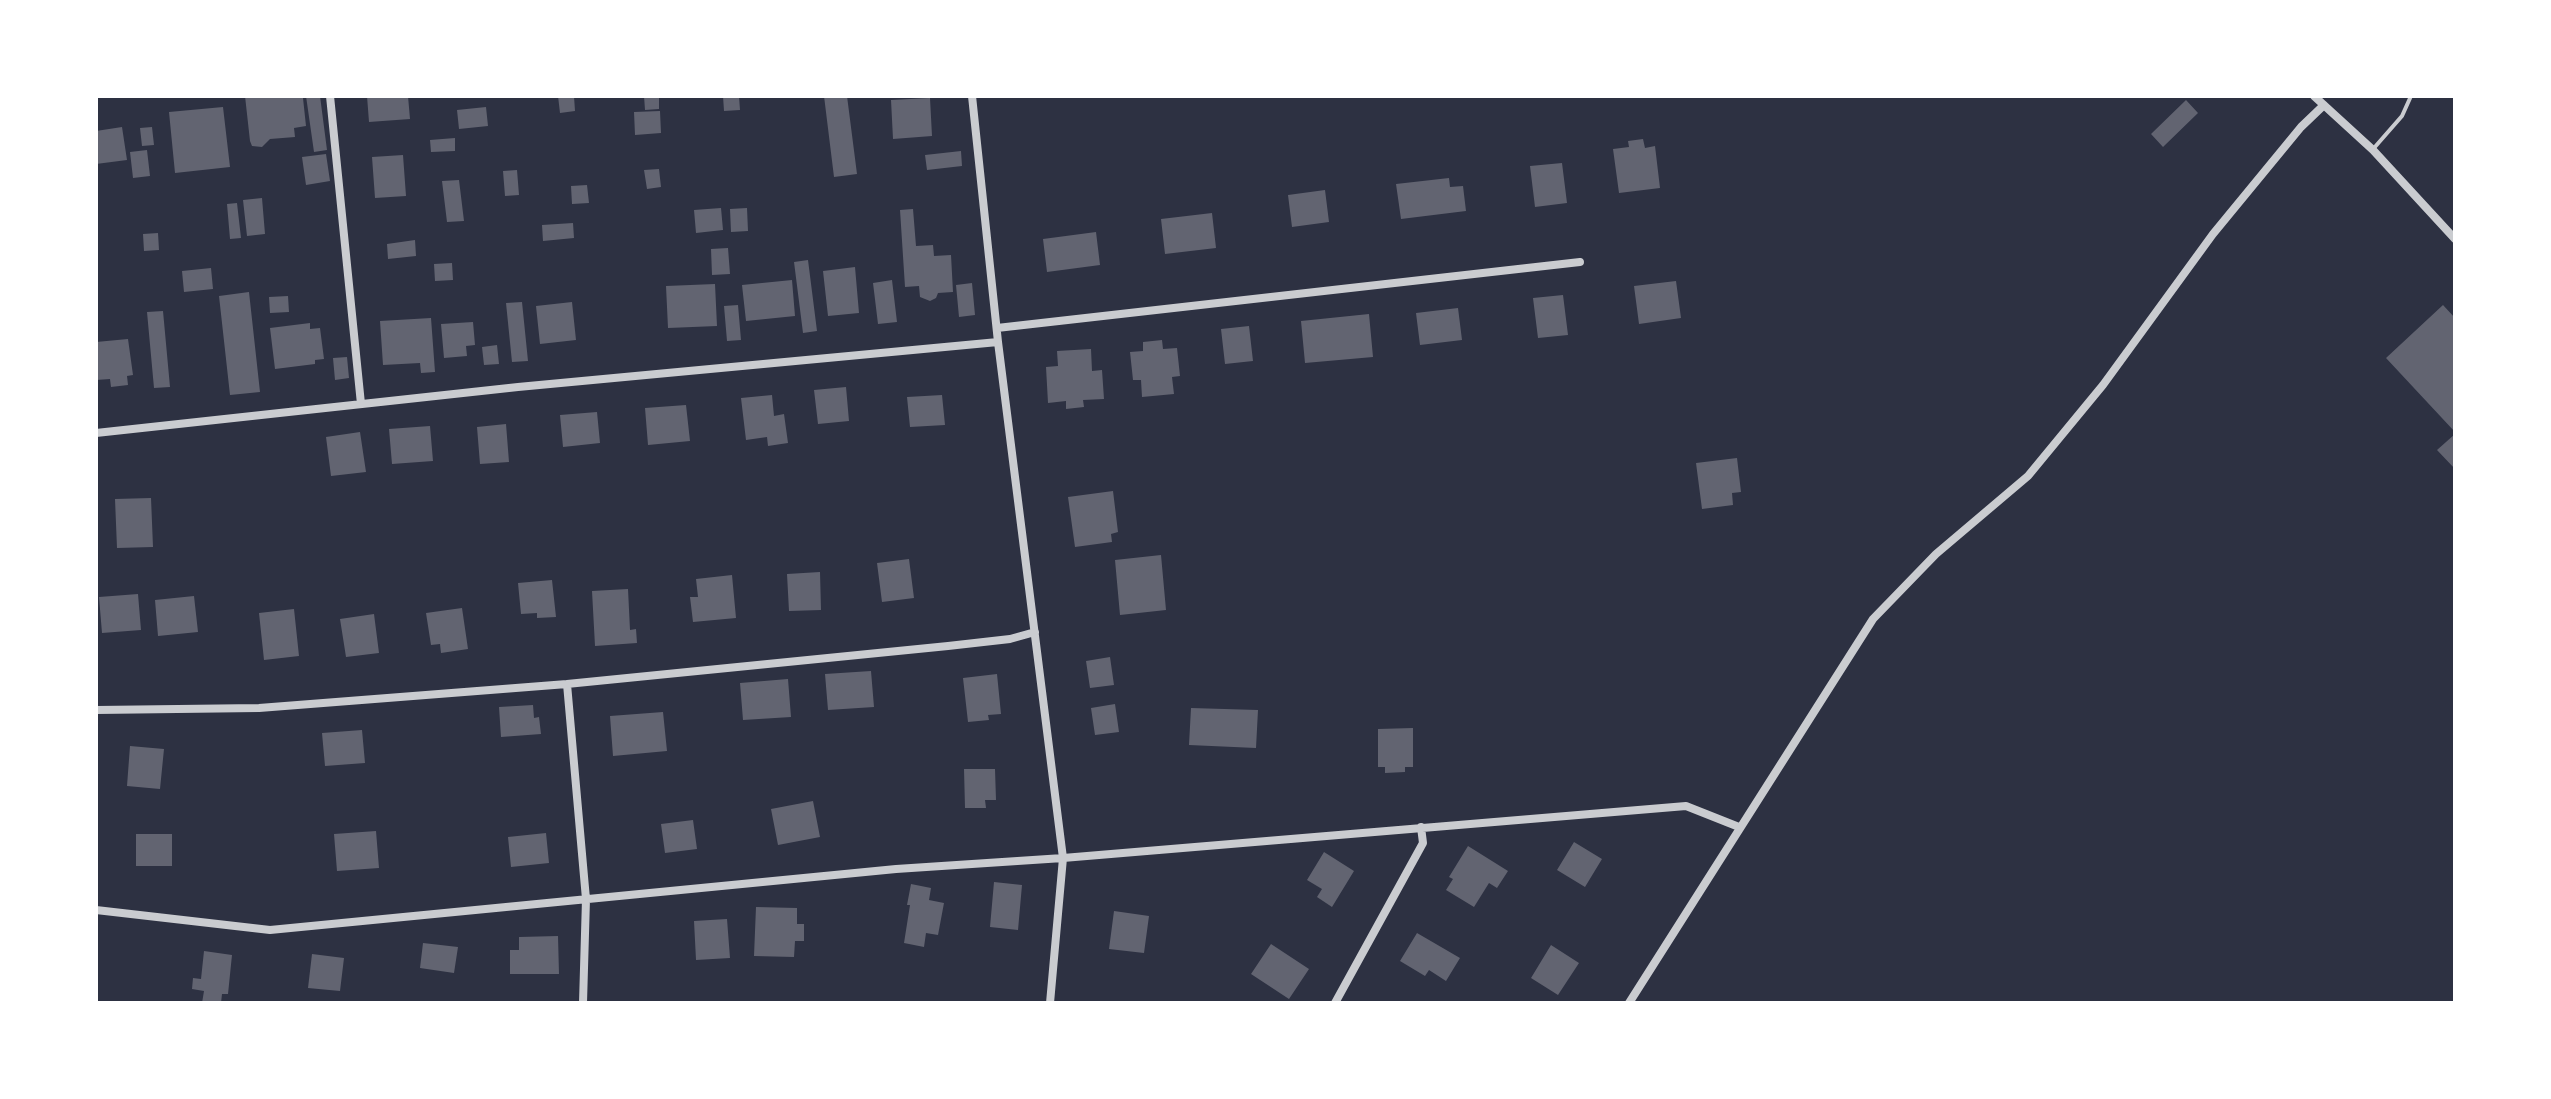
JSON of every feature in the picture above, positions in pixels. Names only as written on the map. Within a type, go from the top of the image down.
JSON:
[{"type":"street","points":[[330,96],[361,404]]},
{"type":"street","points":[[972,96],[998,342],[1063,858],[1050,1003]]},
{"type":"street","points":[[2314,96],[2373,150],[2455,239]]},
{"type":"street","points":[[1629,1003],[1873,619],[1936,554],[2028,476],[2103,385],[2213,234],[2301,127],[2324,105]]},
{"type":"street","points":[[997,328],[1580,262]]},
{"type":"street","points":[[96,433],[998,342]]},
{"type":"street","points":[[96,710],[259,708],[567,684],[948,646],[1010,639],[1035,632]]},
{"type":"street","points":[[567,684],[586,899],[583,1003]]},
{"type":"street","points":[[96,910],[270,930],[896,869],[1686,806],[1739,827]]},
{"type":"street","points":[[1335,1003],[1423,843],[1421,827]]},
{"type":"lane","points":[[2373,150],[2402,116],[2411,96]]},
{"type":"building","points":[[245,96],[303,98],[306,126],[294,128],[295,137],[270,139],[262,147],[252,146]]},
{"type":"building","points":[[306,96],[320,96],[327,150],[314,152]]},
{"type":"building","points":[[367,96],[408,96],[410,119],[369,122]]},
{"type":"building","points":[[558,96],[574,96],[575,111],[560,113]]},
{"type":"building","points":[[644,96],[659,96],[659,109],[645,110]]},
{"type":"building","points":[[723,96],[739,96],[740,110],[724,111]]},
{"type":"building","points":[[824,96],[847,96],[857,174],[834,177]]},
{"type":"building","points":[[930,98],[932,136],[893,139],[891,100]]},
{"type":"building","points":[[2186,100],[2198,113],[2163,147],[2151,134]]},
{"type":"building","points":[[223,107],[230,167],[175,173],[169,112]]},
{"type":"building","points":[[486,107],[488,126],[459,129],[457,110]]},
{"type":"building","points":[[660,111],[661,133],[635,135],[634,112]]},
{"type":"building","points":[[122,127],[127,160],[96,164],[96,131]]},
{"type":"building","points":[[152,127],[154,145],[142,146],[140,128]]},
{"type":"building","points":[[455,138],[455,151],[431,152],[430,140]]},
{"type":"building","points":[[1643,139],[1645,148],[1655,146],[1660,188],[1619,193],[1613,149],[1629,147],[1628,141]]},
{"type":"building","points":[[147,150],[150,176],[133,178],[130,152]]},
{"type":"building","points":[[961,151],[962,166],[927,170],[925,155]]},
{"type":"building","points":[[326,154],[330,181],[306,185],[302,157]]},
{"type":"building","points":[[403,155],[406,196],[375,198],[372,157]]},
{"type":"building","points":[[1562,163],[1567,203],[1535,207],[1530,166]]},
{"type":"building","points":[[659,169],[661,187],[647,189],[644,170]]},
{"type":"building","points":[[517,170],[519,195],[505,196],[503,171]]},
{"type":"building","points":[[1449,178],[1450,187],[1463,186],[1466,211],[1401,219],[1396,184]]},
{"type":"building","points":[[459,180],[464,221],[447,222],[442,181]]},
{"type":"building","points":[[587,185],[589,203],[572,204],[571,186]]},
{"type":"building","points":[[1325,190],[1329,222],[1292,227],[1288,195]]},
{"type":"building","points":[[262,198],[265,234],[247,236],[243,200]]},
{"type":"building","points":[[237,203],[241,238],[230,239],[227,204]]},
{"type":"building","points":[[721,208],[723,230],[696,233],[694,210]]},
{"type":"building","points":[[747,208],[748,231],[731,232],[730,209]]},
{"type":"building","points":[[913,209],[916,246],[933,245],[934,256],[951,255],[953,292],[938,293],[930,301],[920,297],[919,286],[905,287],[900,210]]},
{"type":"building","points":[[1212,213],[1216,248],[1165,254],[1161,219]]},
{"type":"building","points":[[573,223],[574,238],[543,241],[542,225]]},
{"type":"building","points":[[1096,232],[1100,265],[1047,272],[1043,239]]},
{"type":"building","points":[[158,233],[159,250],[144,251],[143,234]]},
{"type":"building","points":[[415,240],[416,256],[388,259],[387,244]]},
{"type":"building","points":[[728,248],[730,274],[712,275],[711,249]]},
{"type":"building","points":[[808,260],[817,331],[803,333],[794,262]]},
{"type":"building","points":[[452,263],[453,280],[435,281],[434,264]]},
{"type":"building","points":[[855,267],[859,313],[828,316],[823,271]]},
{"type":"building","points":[[211,268],[213,289],[184,292],[182,271]]},
{"type":"building","points":[[792,280],[795,316],[746,321],[742,285]]},
{"type":"building","points":[[892,280],[897,322],[878,324],[873,283]]},
{"type":"building","points":[[1676,281],[1681,318],[1639,324],[1634,286]]},
{"type":"building","points":[[972,283],[975,315],[959,317],[956,285]]},
{"type":"building","points":[[715,284],[717,326],[668,328],[666,286]]},
{"type":"building","points":[[249,292],[260,392],[230,395],[219,296]]},
{"type":"building","points":[[1563,295],[1568,335],[1538,338],[1533,298]]},
{"type":"building","points":[[288,296],[289,312],[270,313],[269,297]]},
{"type":"building","points":[[522,302],[528,361],[512,362],[506,303]]},
{"type":"building","points":[[572,302],[576,340],[540,344],[536,306]]},
{"type":"building","points":[[738,305],[741,340],[727,341],[724,306]]},
{"type":"building","points":[[2443,305],[2455,318],[2455,432],[2386,358]]},
{"type":"building","points":[[1458,308],[1462,340],[1420,345],[1416,313]]},
{"type":"building","points":[[163,311],[170,387],[154,388],[147,312]]},
{"type":"building","points":[[1369,314],[1373,357],[1305,363],[1301,321]]},
{"type":"building","points":[[431,318],[435,372],[421,373],[420,363],[383,365],[380,321]]},
{"type":"building","points":[[473,322],[475,345],[466,346],[467,356],[444,358],[441,324]]},
{"type":"building","points":[[310,323],[310,329],[320,328],[324,359],[315,360],[315,364],[275,369],[270,328]]},
{"type":"building","points":[[1249,326],[1253,361],[1225,364],[1221,329]]},
{"type":"building","points":[[128,339],[133,375],[127,376],[128,385],[111,387],[110,379],[96,380],[96,342]]},
{"type":"building","points":[[1162,340],[1163,349],[1177,348],[1180,376],[1172,377],[1174,394],[1142,397],[1141,380],[1133,380],[1130,352],[1143,351],[1143,342]]},
{"type":"building","points":[[497,345],[499,364],[484,365],[482,347]]},
{"type":"building","points":[[1091,349],[1092,371],[1102,370],[1104,399],[1083,400],[1084,407],[1066,409],[1066,401],[1048,403],[1046,367],[1058,366],[1057,351]]},
{"type":"building","points":[[347,357],[349,378],[335,380],[333,358]]},
{"type":"building","points":[[846,387],[849,421],[818,424],[814,390]]},
{"type":"building","points":[[772,395],[774,416],[784,414],[788,443],[768,446],[767,437],[746,440],[741,398]]},
{"type":"building","points":[[942,395],[945,425],[910,427],[907,397]]},
{"type":"building","points":[[686,405],[690,441],[648,445],[645,408]]},
{"type":"building","points":[[597,412],[600,443],[563,447],[560,415]]},
{"type":"building","points":[[506,424],[509,462],[480,464],[477,427]]},
{"type":"building","points":[[430,426],[433,461],[392,464],[389,429]]},
{"type":"building","points":[[360,432],[366,472],[331,476],[326,437]]},
{"type":"building","points":[[2455,434],[2455,469],[2437,450]]},
{"type":"building","points":[[1737,458],[1741,492],[1732,493],[1733,505],[1702,509],[1696,463]]},
{"type":"building","points":[[1113,491],[1118,532],[1111,534],[1112,542],[1075,547],[1068,497]]},
{"type":"building","points":[[151,498],[153,547],[117,548],[115,499]]},
{"type":"building","points":[[1161,555],[1166,610],[1120,615],[1115,560]]},
{"type":"building","points":[[909,559],[914,598],[882,602],[877,563]]},
{"type":"building","points":[[820,572],[821,610],[789,611],[787,574]]},
{"type":"building","points":[[732,575],[736,618],[693,622],[690,597],[698,597],[696,579]]},
{"type":"building","points":[[552,580],[556,617],[537,618],[537,613],[521,614],[518,583]]},
{"type":"building","points":[[628,589],[630,630],[636,629],[637,643],[595,646],[592,591]]},
{"type":"building","points":[[138,594],[141,630],[102,633],[99,597]]},
{"type":"building","points":[[194,596],[198,632],[158,636],[155,600]]},
{"type":"building","points":[[462,608],[468,649],[441,653],[440,644],[431,645],[426,613]]},
{"type":"building","points":[[294,609],[299,656],[264,660],[259,613]]},
{"type":"building","points":[[374,614],[379,653],[346,657],[340,619]]},
{"type":"building","points":[[1110,657],[1114,685],[1090,688],[1086,661]]},
{"type":"building","points":[[871,671],[874,707],[828,710],[825,674]]},
{"type":"building","points":[[997,674],[1001,714],[988,715],[989,720],[968,722],[963,678]]},
{"type":"building","points":[[788,679],[791,717],[743,720],[740,683]]},
{"type":"building","points":[[1115,704],[1119,732],[1095,735],[1091,708]]},
{"type":"building","points":[[533,705],[534,718],[539,717],[541,734],[501,737],[499,707]]},
{"type":"building","points":[[1191,708],[1258,710],[1256,748],[1189,745]]},
{"type":"building","points":[[663,712],[667,751],[613,756],[610,716]]},
{"type":"building","points":[[1413,728],[1413,767],[1405,767],[1405,772],[1385,773],[1385,767],[1378,767],[1378,729]]},
{"type":"building","points":[[362,730],[365,763],[325,766],[322,733]]},
{"type":"building","points":[[130,746],[164,749],[160,789],[127,786]]},
{"type":"building","points":[[964,769],[995,769],[996,800],[985,800],[986,808],[965,808]]},
{"type":"building","points":[[813,801],[820,837],[778,845],[771,809]]},
{"type":"building","points":[[693,820],[697,849],[665,853],[661,824]]},
{"type":"building","points":[[376,831],[379,868],[337,871],[334,834]]},
{"type":"building","points":[[546,833],[549,863],[511,867],[508,837]]},
{"type":"building","points":[[136,834],[172,834],[172,866],[136,866]]},
{"type":"building","points":[[1574,842],[1602,859],[1585,887],[1557,870]]},
{"type":"building","points":[[1468,846],[1508,871],[1497,888],[1489,883],[1474,907],[1446,890],[1453,879],[1449,877]]},
{"type":"building","points":[[1324,852],[1354,871],[1332,907],[1317,897],[1322,889],[1307,880]]},
{"type":"building","points":[[994,882],[1022,885],[1018,930],[990,927]]},
{"type":"building","points":[[911,884],[931,888],[929,900],[944,903],[938,935],[926,933],[924,947],[904,943]]},
{"type":"building","points":[[756,907],[797,908],[797,924],[804,924],[804,941],[795,941],[794,957],[754,956]]},
{"type":"building","points":[[1114,911],[1149,916],[1144,953],[1109,949]]},
{"type":"building","points":[[727,919],[730,958],[696,960],[694,921]]},
{"type":"building","points":[[1417,933],[1460,958],[1446,981],[1429,970],[1425,976],[1400,961]]},
{"type":"building","points":[[558,936],[559,974],[510,974],[510,950],[519,950],[519,937]]},
{"type":"building","points":[[423,943],[458,947],[454,973],[420,968]]},
{"type":"building","points":[[1271,944],[1309,969],[1289,999],[1251,974]]},
{"type":"building","points":[[1551,945],[1579,963],[1558,995],[1531,978]]},
{"type":"building","points":[[204,951],[232,955],[228,994],[222,994],[221,1003],[202,1003],[204,991],[192,989],[193,978],[201,979]]},
{"type":"building","points":[[312,954],[344,958],[340,991],[308,988]]}]
